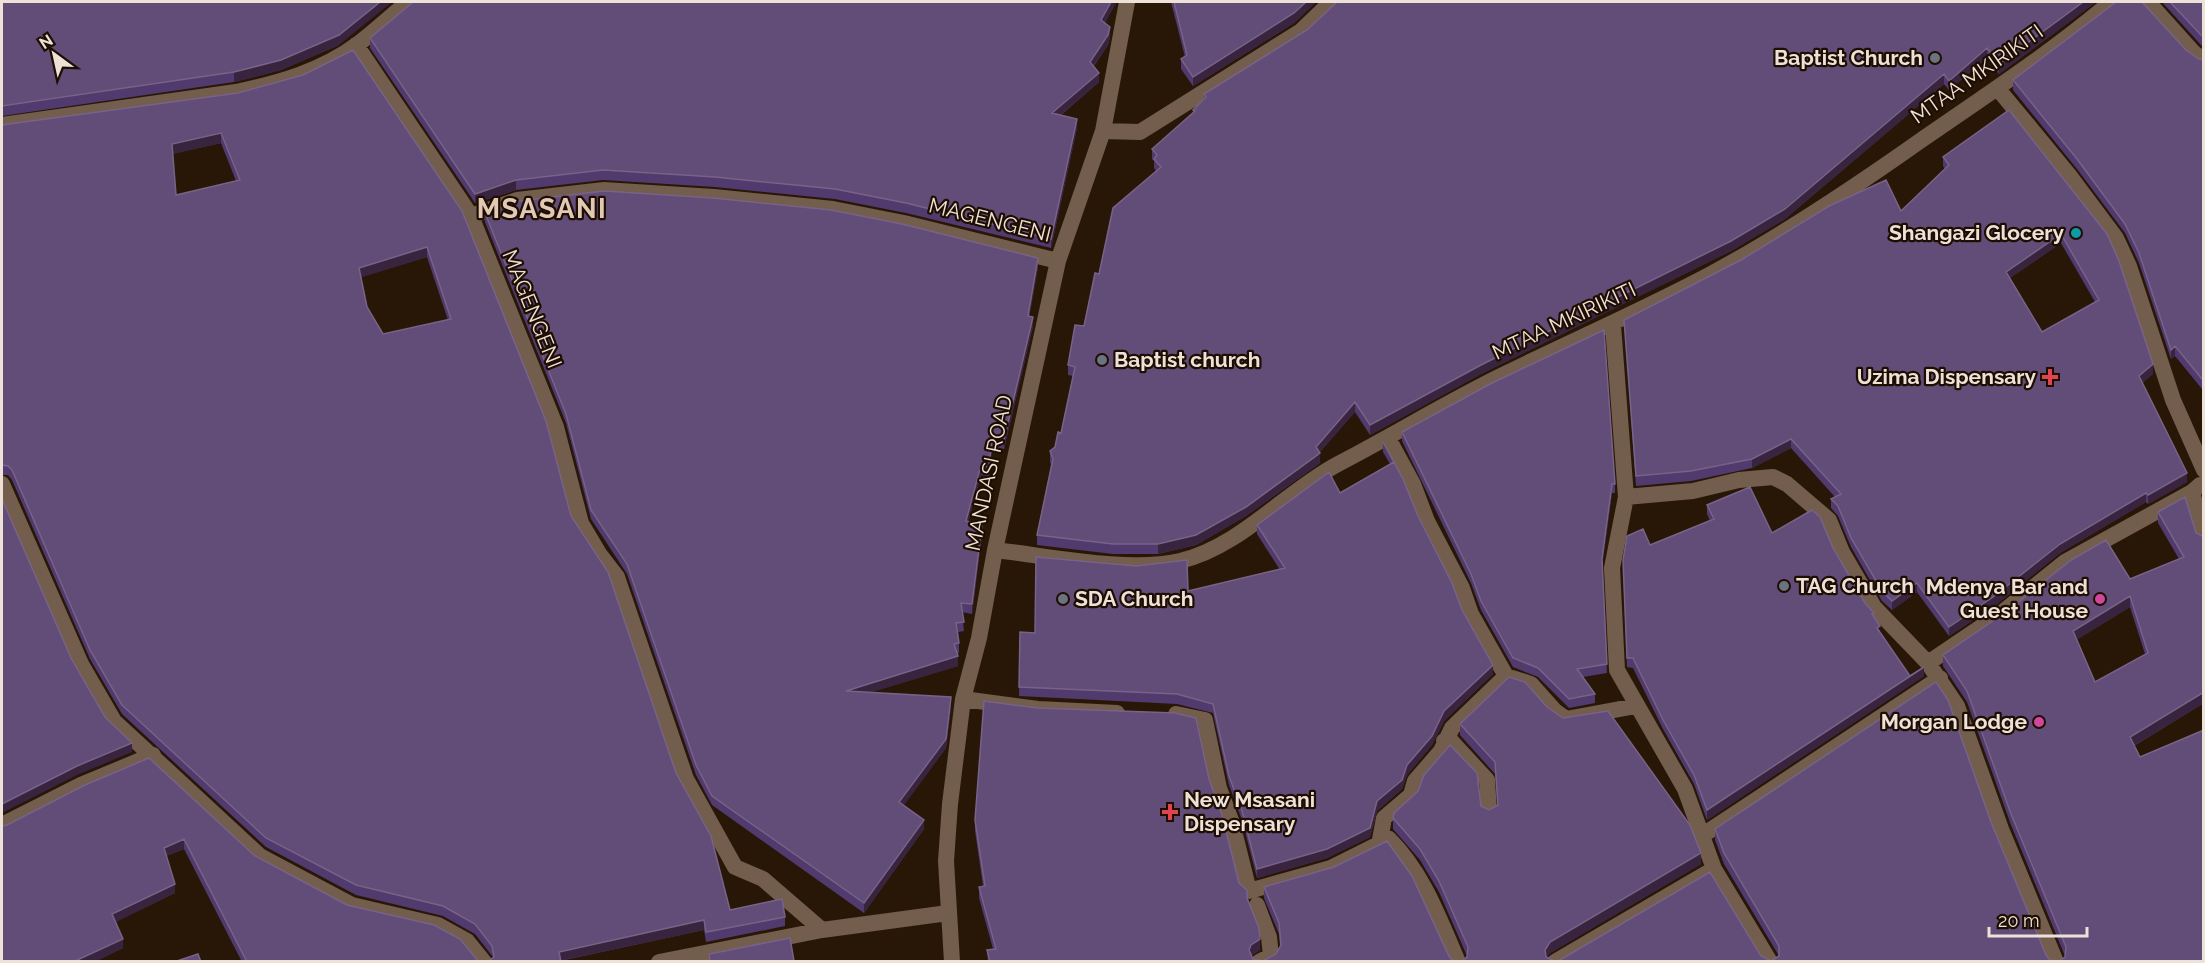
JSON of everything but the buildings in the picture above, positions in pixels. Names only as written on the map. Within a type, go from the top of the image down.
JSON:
[{"type":"street","points":[[2,125],[236,92],[303,74],[329,62],[356,45],[408,2]]},
{"type":"street","name":"MANDASI ROAD","points":[[952,962],[946,861],[950,804],[963,699],[979,638],[995,550],[1058,261],[1103,131],[1127,2]]},
{"type":"street","points":[[1103,131],[1140,132],[1301,31],[1331,2]]},
{"type":"street","name":"MTAA MKIRIKITI","points":[[995,550],[1092,561],[1152,564],[1181,561],[1208,550],[1238,533],[1320,474],[1504,374],[1613,325],[1712,273],[1850,192],[1998,89],[2111,2]]},
{"type":"street","points":[[2148,2],[2194,53],[2204,60]]},
{"type":"street","points":[[356,45],[471,216]]},
{"type":"street","points":[[1998,89],[2069,175],[2116,238],[2129,266],[2173,400],[2204,470]]},
{"type":"street","name":"MAGENGENI","points":[[822,930],[764,879],[735,867],[686,779],[617,577],[600,555],[581,523],[556,428],[471,216],[518,200],[604,190],[714,197],[833,209],[904,223],[1058,261]]},
{"type":"street","points":[[1613,325],[1626,497],[1612,568],[1617,670],[1685,789],[1700,837],[1714,869],[1770,962]]},
{"type":"street","points":[[1388,438],[1413,484],[1427,522],[1462,588],[1471,614],[1506,676],[1531,684],[1555,711],[1566,719],[1636,706]]},
{"type":"street","points":[[1626,497],[1693,491],[1751,478],[1773,477],[1787,484],[1829,520],[1842,552],[1874,607],[1928,663],[1957,706],[2001,829],[2056,962]]},
{"type":"street","points":[[1928,663],[1999,615],[2065,562],[2192,492],[2204,479]]},
{"type":"street","points":[[2,484],[81,664],[114,721],[260,856],[352,905],[438,925],[467,941],[484,962]]},
{"type":"street","points":[[2192,492],[2204,537]]},
{"type":"street","points":[[1379,845],[1384,818],[1411,795],[1414,781],[1441,751],[1452,728],[1506,676]]},
{"type":"street","points":[[1700,837],[1940,678]]},
{"type":"street","points":[[963,699],[1038,709],[1128,714]]},
{"type":"street","points":[[1164,714],[1205,720],[1219,788],[1232,823],[1249,891],[1331,868],[1389,839],[1413,867],[1430,896],[1458,962]]},
{"type":"street","points":[[1444,741],[1451,741],[1487,780],[1489,811]]},
{"type":"street","points":[[2,825],[81,785],[153,755]]},
{"type":"street","points":[[1556,962],[1714,869]]},
{"type":"street","points":[[1257,905],[1269,937],[1271,956],[1259,962]]},
{"type":"street","points":[[659,962],[822,930],[948,913]]},
{"type":"place","name":"Baptist Church","points":[[1935,58]]},
{"type":"place","name":"Shangazi Glocery","points":[[2076,233]]},
{"type":"place","name":"Baptist church","points":[[1102,360]]},
{"type":"place","name":"Uzima Dispensary","points":[[2050,377]]},
{"type":"place","name":"TAG Church","points":[[1784,586]]},
{"type":"place","name":"SDA Church","points":[[1063,599]]},
{"type":"place","name":"Mdenya Bar and Guest House","points":[[2100,599]]},
{"type":"place","name":"Morgan Lodge","points":[[2039,722]]},
{"type":"place","name":"New Msasani Dispensary","points":[[1170,812]]},
{"type":"district","name":"MSASANI","points":[[542,209]]}]
